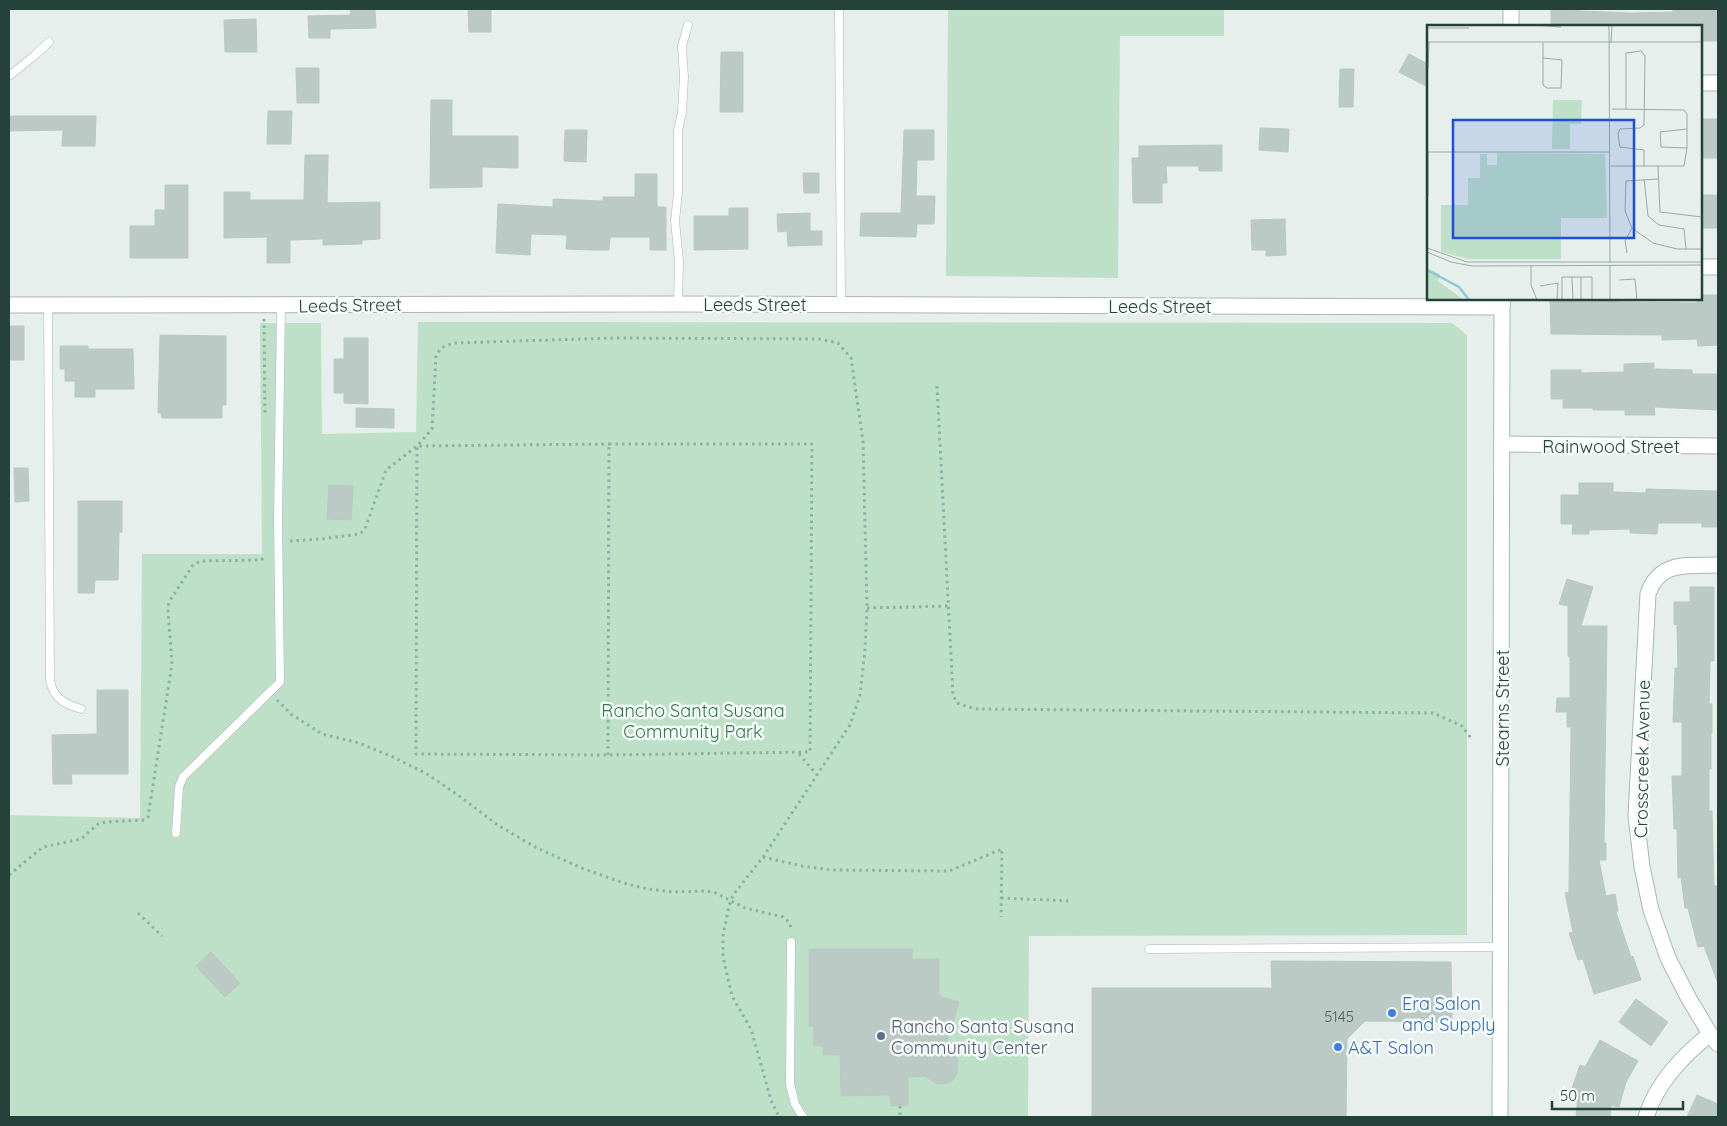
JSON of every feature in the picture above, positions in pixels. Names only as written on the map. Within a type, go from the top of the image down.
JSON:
[{"type":"street","points":[[1511,9],[1511,25]]},
{"type":"street","points":[[1702,83],[1718,82]]},
{"type":"street","points":[[1702,267],[1718,267]]},
{"type":"street","name":"Leeds Street","points":[[9,305],[1503,303]]},
{"type":"street","name":"Stearns Street","points":[[1500,1117],[1503,303]]},
{"type":"street","name":"Rainwood Street","points":[[1503,444],[1718,446]]},
{"type":"street","name":"Crosscreek Avenue","points":[[1714,1039],[1688,997],[1668,958],[1651,910],[1642,867],[1636,816],[1649,589],[1652,582],[1665,570],[1676,566],[1718,565]]},
{"type":"street","points":[[1646,1117],[1665,1078],[1690,1051],[1714,1039]]},
{"type":"lane","points":[[839,9],[841,305]]},
{"type":"lane","points":[[678,304],[679,261],[675,221],[678,192],[678,131],[682,112],[684,77],[682,46],[688,25]]},
{"type":"lane","points":[[9,76],[49,42]]},
{"type":"lane","points":[[48,305],[50,681],[57,697],[67,705],[82,709]]},
{"type":"lane","points":[[176,833],[179,787],[183,777],[280,682],[281,306]]},
{"type":"lane","points":[[791,942],[790,1084],[795,1104],[803,1117]]},
{"type":"lane","points":[[1149,950],[1500,947]]},
{"type":"path","points":[[263,306],[265,422]]},
{"type":"path","points":[[279,541],[320,539],[360,534],[365,529],[386,470],[418,446],[432,429],[436,356],[441,348],[453,343],[615,338],[819,339],[838,343],[850,358],[856,383],[863,441],[867,608],[860,695],[850,725],[763,857],[733,895],[723,936],[723,957],[732,996],[751,1030],[770,1100],[779,1117]]},
{"type":"path","points":[[937,386],[953,696],[957,703],[975,709],[1433,713],[1462,726],[1471,738]]},
{"type":"path","points":[[608,755],[609,444]]},
{"type":"path","points":[[812,444],[810,752],[608,755],[416,754],[418,446],[812,444]]},
{"type":"path","points":[[9,875],[43,847],[81,839],[98,824],[145,820],[148,817],[172,664],[169,602],[193,564],[200,561],[261,560],[268,556],[267,548]]},
{"type":"path","points":[[867,608],[948,606]]},
{"type":"path","points":[[270,692],[291,714],[322,734],[358,743],[393,756],[427,774],[499,826],[538,848],[584,870],[627,884],[673,892],[705,891],[716,893],[745,908],[783,917],[790,923],[791,942]]},
{"type":"path","points":[[798,753],[817,775]]},
{"type":"path","points":[[763,857],[802,866],[832,870],[949,871],[1002,849],[1001,917]]},
{"type":"path","points":[[1001,898],[1070,902]]},
{"type":"path","points":[[138,913],[162,936]]},
{"type":"path","points":[[900,1106],[900,1117]]},
{"type":"green space","points":[[948,9],[1224,9],[1224,36],[1120,36],[1118,278],[946,276]]},
{"type":"green space","name":"Rancho Santa Susana Community Park","points":[[418,322],[1452,323],[1467,335],[1467,935],[1029,936],[1028,1117],[9,1117],[9,815],[140,818],[142,554],[262,554],[260,323],[321,323],[322,434],[416,432]]},
{"type":"building","points":[[350,9],[375,9],[376,28],[330,29],[330,38],[309,38],[308,16],[351,15]]},
{"type":"building","points":[[468,9],[491,9],[491,32],[469,32]]},
{"type":"building","points":[[1580,9],[1580,11],[1631,13],[1673,12],[1673,10],[1718,10],[1718,41],[1702,41],[1702,25],[1551,25],[1551,10]]},
{"type":"building","points":[[256,19],[257,52],[225,52],[224,20]]},
{"type":"building","points":[[721,52],[743,52],[743,112],[720,112]]},
{"type":"building","points":[[1409,54],[1427,63],[1427,86],[1399,72]]},
{"type":"building","points":[[296,68],[319,68],[319,103],[297,103]]},
{"type":"building","points":[[1340,69],[1354,69],[1353,107],[1339,107]]},
{"type":"building","points":[[431,100],[452,100],[452,136],[518,136],[518,168],[482,167],[482,187],[430,188]]},
{"type":"building","points":[[268,111],[292,111],[291,144],[267,144]]},
{"type":"building","points":[[9,116],[96,116],[95,146],[62,146],[63,130],[9,131]]},
{"type":"building","points":[[1702,119],[1718,119],[1718,158],[1702,158]]},
{"type":"building","points":[[1260,128],[1289,129],[1288,152],[1259,150]]},
{"type":"building","points":[[565,130],[587,130],[586,162],[564,161]]},
{"type":"building","points":[[904,130],[934,130],[934,160],[917,160],[916,196],[935,196],[934,224],[917,224],[916,237],[860,236],[861,213],[901,213]]},
{"type":"building","points":[[1222,145],[1222,171],[1199,171],[1199,166],[1166,166],[1167,183],[1162,183],[1162,203],[1133,203],[1132,158],[1139,158],[1139,146]]},
{"type":"building","points":[[305,155],[328,155],[327,203],[380,202],[380,239],[362,240],[362,244],[323,245],[323,239],[290,240],[290,263],[267,263],[267,237],[224,238],[224,192],[250,192],[250,200],[304,200]]},
{"type":"building","points":[[803,173],[819,173],[819,193],[804,193]]},
{"type":"building","points":[[635,174],[657,174],[657,207],[666,207],[666,250],[650,250],[650,237],[610,237],[609,250],[592,250],[566,249],[567,235],[531,234],[530,255],[496,253],[498,204],[553,207],[553,199],[603,201],[603,197],[635,197]]},
{"type":"building","points":[[165,185],[188,185],[188,258],[130,258],[130,226],[155,226],[155,210],[165,210]]},
{"type":"building","points":[[1702,195],[1718,195],[1718,228],[1702,228]]},
{"type":"building","points":[[729,208],[748,208],[748,249],[694,250],[694,216],[729,216]]},
{"type":"building","points":[[810,213],[810,231],[822,231],[822,245],[788,246],[787,231],[778,232],[777,214]]},
{"type":"building","points":[[1285,219],[1286,255],[1266,256],[1266,250],[1252,250],[1251,220]]},
{"type":"building","points":[[1702,295],[1718,295],[1718,345],[1698,346],[1697,339],[1662,340],[1662,335],[1551,334],[1550,300],[1697,303],[1697,300],[1702,300]]},
{"type":"building","points":[[9,326],[24,326],[24,360],[9,360]]},
{"type":"building","points":[[160,335],[226,336],[226,405],[222,405],[222,418],[162,418],[161,413],[158,413]]},
{"type":"building","points":[[344,338],[368,338],[368,404],[344,403],[344,393],[334,393],[334,359],[344,359]]},
{"type":"building","points":[[60,346],[88,346],[88,349],[133,349],[134,389],[95,389],[95,397],[75,397],[75,381],[65,381],[65,369],[60,369]]},
{"type":"building","points":[[1654,363],[1654,369],[1692,370],[1692,374],[1718,374],[1718,410],[1654,407],[1655,415],[1625,415],[1625,410],[1563,408],[1563,399],[1551,399],[1551,370],[1581,370],[1581,373],[1624,372],[1624,364]]},
{"type":"building","points":[[356,408],[394,409],[394,428],[356,427]]},
{"type":"building","points":[[14,468],[28,468],[29,501],[15,502]]},
{"type":"building","points":[[1579,483],[1613,483],[1613,492],[1646,493],[1646,489],[1718,491],[1718,527],[1702,527],[1702,523],[1658,523],[1657,534],[1630,533],[1630,529],[1589,530],[1589,534],[1572,534],[1573,524],[1561,524],[1561,495],[1579,495]]},
{"type":"building","points":[[329,485],[353,486],[351,520],[327,519]]},
{"type":"building","points":[[78,501],[122,501],[122,532],[119,532],[118,580],[95,580],[94,593],[78,593]]},
{"type":"building","points":[[1567,579],[1593,587],[1581,626],[1607,626],[1604,843],[1606,843],[1606,860],[1599,860],[1606,896],[1615,894],[1618,911],[1616,912],[1641,980],[1594,994],[1583,959],[1578,960],[1569,933],[1573,932],[1565,893],[1569,892],[1571,727],[1567,727],[1567,712],[1556,712],[1557,698],[1570,698],[1568,606],[1559,604]]},
{"type":"building","points":[[1690,587],[1714,587],[1714,661],[1710,661],[1709,704],[1712,704],[1712,733],[1711,769],[1709,769],[1709,811],[1712,811],[1714,886],[1718,886],[1718,981],[1704,946],[1698,947],[1688,908],[1685,908],[1681,877],[1678,878],[1677,829],[1674,829],[1672,776],[1682,776],[1682,722],[1673,722],[1675,668],[1678,668],[1677,625],[1674,624],[1674,602],[1690,602]]},
{"type":"building","points":[[97,690],[128,690],[128,774],[71,774],[72,784],[53,784],[52,735],[97,734]]},
{"type":"building","name":"Rancho Santa Susana Community Center","points":[[809,949],[912,949],[912,959],[939,959],[939,996],[959,1002],[945,1049],[954,1055],[958,1061],[957,1074],[953,1080],[941,1084],[935,1083],[925,1076],[908,1077],[908,1105],[891,1106],[890,1095],[841,1096],[840,1055],[823,1055],[824,1046],[813,1046],[814,1026],[809,1026]]},
{"type":"building","points":[[211,952],[240,983],[225,997],[196,966]]},
{"type":"building","points":[[1271,961],[1451,962],[1452,1022],[1365,1021],[1347,1039],[1346,1117],[1092,1117],[1092,988],[1272,988]]},
{"type":"building","points":[[1636,999],[1668,1022],[1651,1046],[1619,1022]]},
{"type":"building","points":[[1600,1040],[1638,1061],[1626,1082],[1619,1107],[1611,1105],[1610,1117],[1576,1117],[1578,1094],[1571,1091],[1580,1065],[1585,1067]]},
{"type":"building","points":[[1697,1095],[1718,1104],[1718,1117],[1687,1117]]},
{"type":"place","name":"Era Salon and Supply","points":[[1392,1013]]},
{"type":"place","name":"Rancho Santa Susana Community Center","points":[[881,1036]]},
{"type":"place","name":"A&T Salon","points":[[1338,1047]]}]
